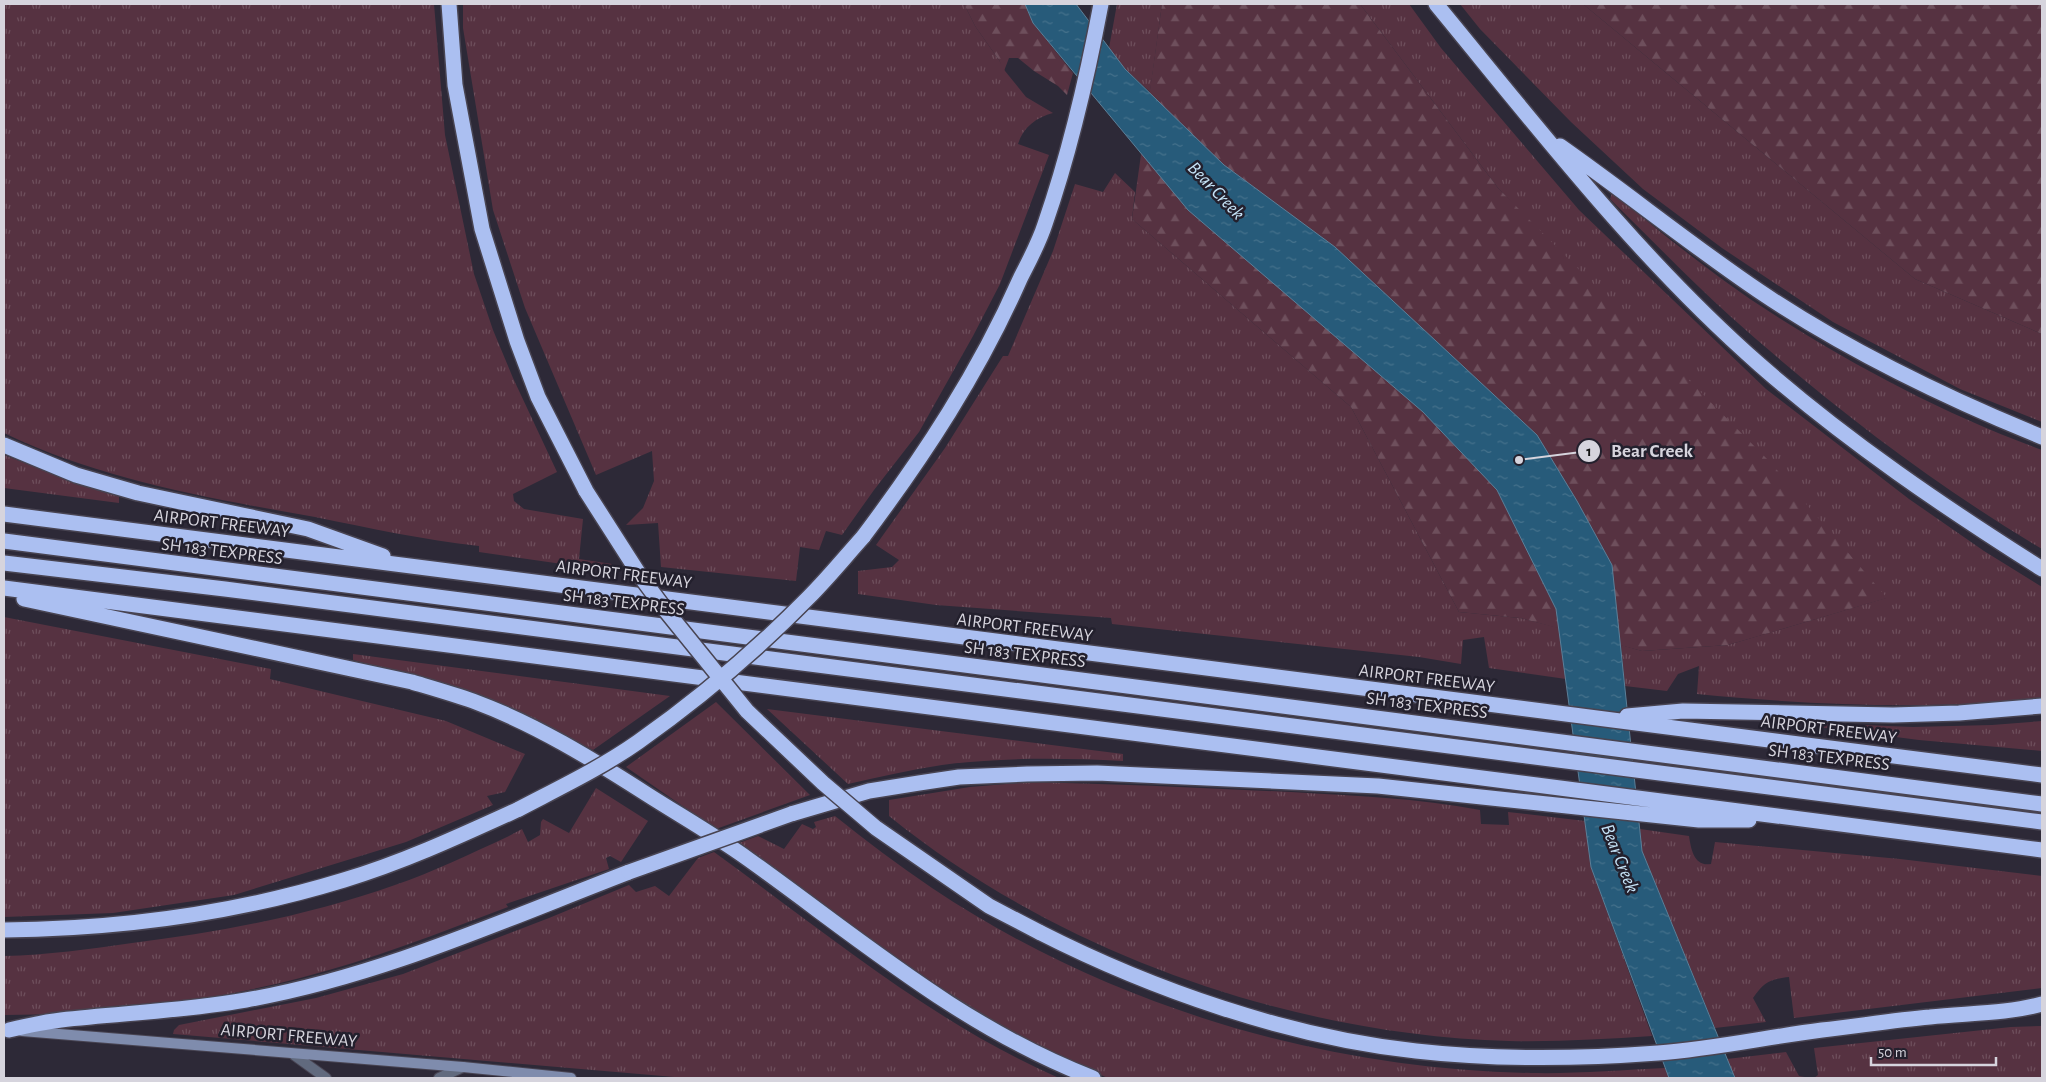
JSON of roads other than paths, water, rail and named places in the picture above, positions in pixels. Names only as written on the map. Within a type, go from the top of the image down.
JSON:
[{"type":"highway","points":[[450,4],[455,85],[482,229],[517,341],[535,387],[562,446],[586,491],[641,578],[748,711],[823,783],[876,828],[989,906],[1091,958],[1198,1000],[1253,1018],[1361,1043],[1417,1052],[1534,1058],[1662,1053],[1788,1034],[1929,1017],[2021,1010],[2042,1012]]},
{"type":"highway","points":[[4,930],[58,929],[156,922],[252,905],[344,880],[434,847],[519,809],[574,780],[637,743],[697,698],[762,643],[803,603],[863,537],[906,481],[973,374],[1010,303],[1041,234],[1059,180],[1088,71],[1101,4]]},
{"type":"highway","points":[[1436,4],[1587,189],[1659,267],[1760,365],[1832,424],[1918,487],[2042,569]]},
{"type":"highway","points":[[1544,136],[1616,185],[1760,292],[1845,344],[1938,393],[2042,437]]},
{"type":"highway","points":[[4,446],[76,475],[138,493],[308,529],[409,566]]},
{"type":"highway","name":"AIRPORT FREEWAY","points":[[4,514],[2042,775]]},
{"type":"highway","name":"SH 183 TEXPRESS","points":[[4,542],[2042,804]]},
{"type":"highway","name":"SH 183 TEXPRESS","points":[[4,563],[226,589],[2042,822]]},
{"type":"highway","points":[[4,588],[1490,778],[1698,812]]},
{"type":"highway","points":[[4,595],[412,682],[473,701],[528,725],[582,753],[747,858],[909,978],[961,1013],[1068,1069],[1093,1078]]},
{"type":"highway","points":[[1599,719],[1683,711],[1893,715],[1959,713],[2042,706]]},
{"type":"highway","points":[[6,1030],[60,1020],[177,1010],[246,1000],[323,983],[404,957],[629,872],[792,814],[869,792],[910,784],[959,778],[1027,774],[1166,775],[1378,786],[1492,797],[1811,820],[2042,850]]},
{"type":"highway","points":[[2021,1010],[2042,1004]]},
{"type":"main road","name":"AIRPORT FREEWAY","points":[[6,1030],[294,1055],[463,1067],[571,1078]]},
{"type":"street","points":[[294,1055],[326,1078]]},
{"type":"street","points":[[439,1078],[463,1067]]},
{"type":"water","points":[[1025,4],[1076,4],[1125,69],[1224,165],[1335,247],[1537,435],[1577,501],[1612,565],[1642,851],[1735,1078],[1669,1078],[1591,867],[1556,609],[1497,490],[1423,412],[1188,210],[1033,23]]},
{"type":"place","name":"Bear Creek","points":[[1519,460]]}]
